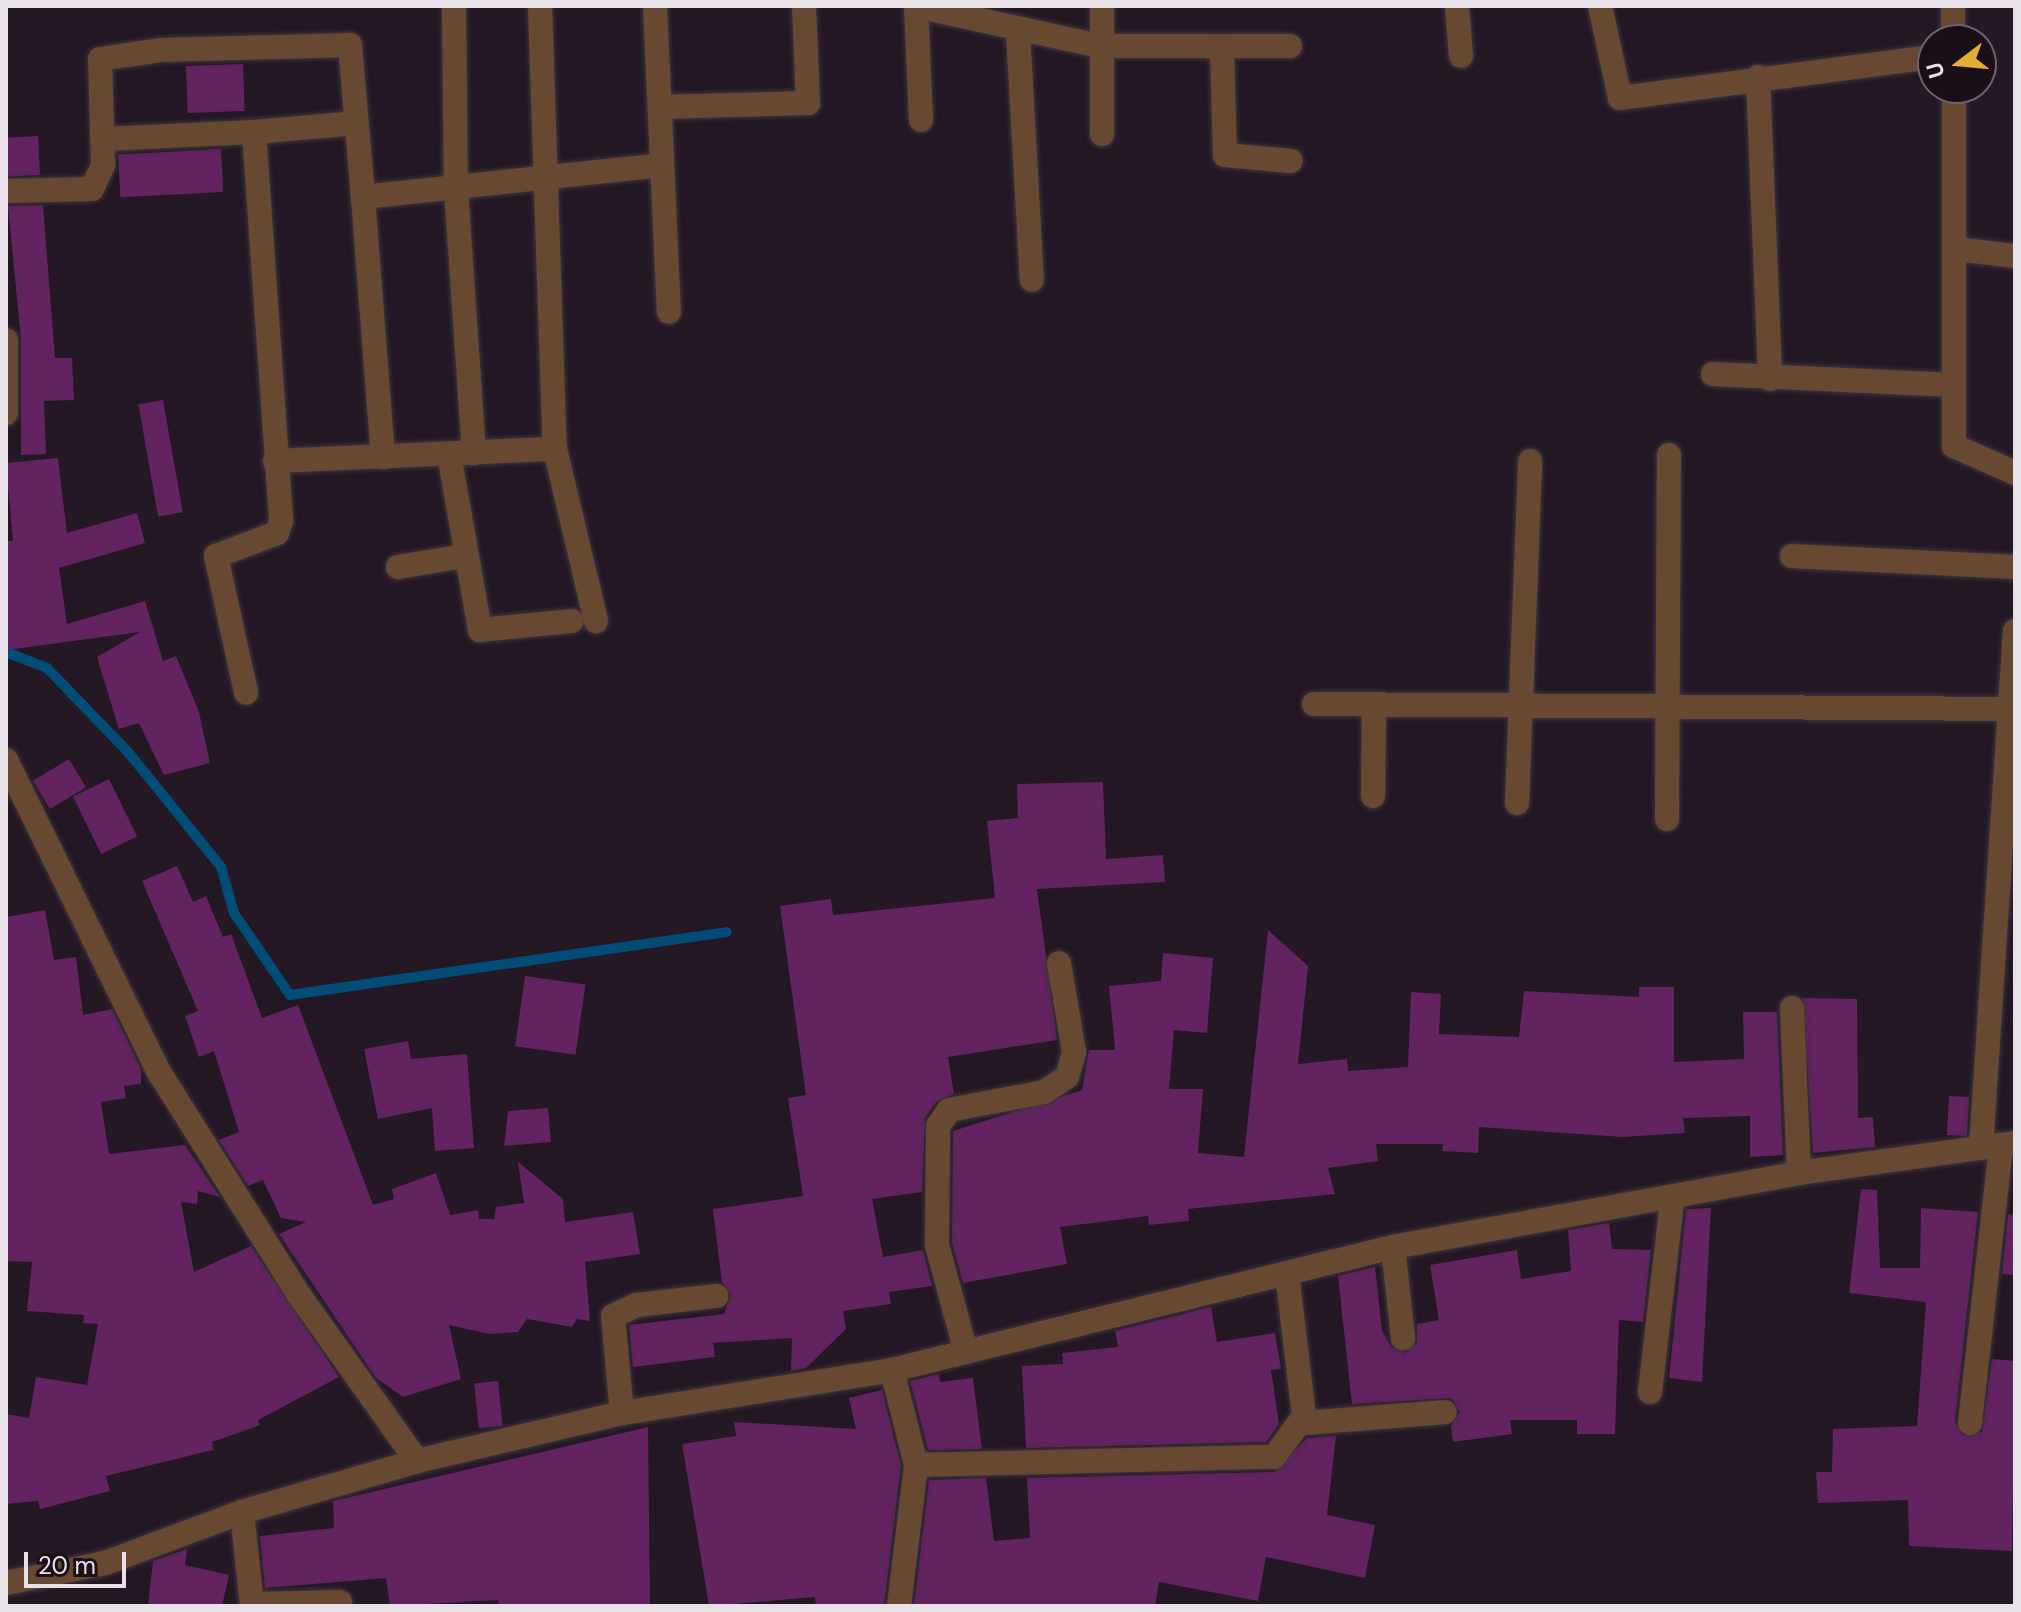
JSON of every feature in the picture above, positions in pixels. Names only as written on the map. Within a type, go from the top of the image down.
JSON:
[{"type":"street","points":[[454,6],[456,189],[474,453]]},
{"type":"street","points":[[449,454],[464,556],[480,630],[584,621],[555,449],[540,6]]},
{"type":"street","points":[[655,6],[669,312]]},
{"type":"street","points":[[660,107],[808,103],[804,6]]},
{"type":"street","points":[[921,120],[916,6],[1018,32],[1100,46],[1222,49],[1290,46]]},
{"type":"street","points":[[1102,6],[1102,134]]},
{"type":"street","points":[[1457,6],[1461,56]]},
{"type":"street","points":[[1600,6],[1620,98],[1758,77],[1917,59]]},
{"type":"street","points":[[1018,32],[1032,280]]},
{"type":"street","points":[[6,191],[92,189],[104,139],[100,59],[113,53],[350,45],[383,457]]},
{"type":"street","points":[[1222,49],[1225,155],[1291,161]]},
{"type":"street","points":[[1758,77],[1770,379]]},
{"type":"street","points":[[1954,104],[1954,385],[1958,453],[2015,473]]},
{"type":"street","points":[[104,139],[254,132],[357,123]]},
{"type":"street","points":[[246,693],[216,556],[280,528],[254,132]]},
{"type":"street","points":[[363,197],[544,180],[661,165]]},
{"type":"street","points":[[1956,249],[2015,256]]},
{"type":"street","points":[[6,340],[6,413]]},
{"type":"street","points":[[1713,374],[1954,385]]},
{"type":"street","points":[[275,461],[555,449]]},
{"type":"street","points":[[1667,819],[1669,455]]},
{"type":"street","points":[[1517,803],[1530,461]]},
{"type":"street","points":[[398,567],[464,556]]},
{"type":"street","points":[[1792,556],[2015,567]]},
{"type":"street","points":[[1970,1423],[1999,1145],[2008,709],[2015,631]]},
{"type":"street","points":[[1314,704],[2008,709]]},
{"type":"street","points":[[1373,796],[1374,705]]},
{"type":"street","points":[[6,760],[159,1072],[299,1295],[417,1461]]},
{"type":"street","points":[[966,1352],[937,1245],[938,1126],[949,1110],[1044,1092],[1067,1077],[1074,1052],[1059,963]]},
{"type":"street","points":[[1792,1008],[1799,1173]]},
{"type":"street","points":[[6,1583],[105,1563],[242,1512],[417,1461],[622,1413],[892,1370],[1393,1247],[1672,1201],[1799,1173],[1999,1145]]},
{"type":"street","points":[[1650,1392],[1672,1201]]},
{"type":"street","points":[[1393,1247],[1403,1338]]},
{"type":"street","points":[[1287,1273],[1303,1423]]},
{"type":"street","points":[[622,1413],[613,1316],[637,1305],[716,1296]]},
{"type":"street","points":[[892,1370],[916,1465],[899,1606]]},
{"type":"street","points":[[916,1465],[1274,1457],[1303,1423],[1445,1412]]},
{"type":"street","points":[[242,1512],[252,1605],[340,1602]]},
{"type":"building","points":[[243,64],[245,111],[188,113],[186,66]]},
{"type":"building","points":[[38,136],[40,175],[8,177],[6,138]]},
{"type":"building","points":[[221,149],[223,192],[120,197],[118,154]]},
{"type":"building","points":[[43,205],[55,358],[72,358],[74,400],[44,401],[46,454],[21,455],[21,340],[8,206]]},
{"type":"building","points":[[163,400],[183,512],[158,517],[138,404]]},
{"type":"building","points":[[58,458],[67,533],[137,513],[145,543],[59,568],[67,624],[145,601],[163,661],[176,656],[199,712],[210,763],[164,775],[139,723],[119,729],[97,657],[140,632],[6,650],[6,541],[13,541],[6,463]]},
{"type":"building","points":[[69,759],[86,787],[50,809],[33,781]]},
{"type":"building","points":[[109,779],[137,837],[101,854],[73,797]]},
{"type":"building","points":[[1103,782],[1106,859],[1163,855],[1165,882],[1037,889],[1057,1040],[948,1057],[954,1094],[937,1101],[925,1118],[922,1192],[872,1199],[883,1257],[923,1250],[932,1286],[889,1292],[891,1304],[843,1311],[846,1329],[806,1368],[791,1371],[792,1338],[713,1343],[715,1357],[633,1367],[629,1325],[724,1314],[731,1295],[722,1282],[713,1209],[803,1196],[788,1098],[806,1095],[780,906],[831,899],[833,915],[995,898],[987,821],[1018,818],[1017,784]]},
{"type":"building","points":[[177,866],[193,902],[206,896],[223,937],[231,934],[262,1018],[298,1005],[373,1205],[394,1199],[392,1189],[436,1173],[450,1215],[478,1210],[479,1219],[494,1219],[496,1207],[524,1203],[518,1162],[563,1199],[565,1222],[633,1212],[640,1254],[585,1262],[590,1321],[577,1319],[572,1327],[527,1319],[518,1332],[490,1334],[449,1325],[461,1379],[403,1397],[376,1378],[279,1234],[306,1222],[281,1218],[263,1180],[248,1186],[219,1140],[239,1132],[214,1051],[199,1057],[185,1016],[198,1011],[142,881]]},
{"type":"building","points":[[45,910],[54,960],[76,957],[83,1015],[112,1009],[141,1069],[141,1084],[124,1086],[126,1098],[101,1102],[109,1154],[185,1145],[220,1197],[198,1191],[197,1204],[181,1202],[194,1272],[251,1246],[339,1377],[258,1420],[260,1425],[212,1442],[213,1450],[106,1476],[110,1491],[40,1509],[38,1501],[6,1504],[6,1414],[29,1418],[36,1377],[87,1385],[98,1324],[83,1323],[84,1315],[27,1311],[32,1262],[6,1261],[6,917]]},
{"type":"building","points":[[1268,930],[1308,966],[1298,1064],[1347,1059],[1348,1071],[1408,1067],[1411,992],[1441,994],[1439,1034],[1519,1037],[1524,991],[1639,997],[1639,987],[1674,987],[1674,1062],[1744,1059],[1743,1012],[1777,1012],[1783,1155],[1750,1157],[1750,1116],[1683,1118],[1685,1133],[1623,1137],[1479,1127],[1478,1153],[1442,1151],[1443,1144],[1376,1144],[1378,1161],[1328,1168],[1335,1194],[1188,1209],[1189,1221],[1149,1225],[1148,1216],[1060,1227],[1067,1264],[963,1283],[952,1243],[953,1131],[1082,1090],[1089,1050],[1115,1050],[1109,986],[1161,981],[1163,953],[1213,958],[1207,1033],[1174,1030],[1169,1089],[1203,1089],[1198,1153],[1244,1157]]},
{"type":"building","points":[[525,976],[585,984],[576,1055],[515,1046]]},
{"type":"building","points":[[1803,998],[1857,999],[1858,1118],[1873,1117],[1875,1147],[1813,1153]]},
{"type":"building","points":[[408,1041],[411,1059],[467,1054],[474,1148],[435,1151],[432,1108],[378,1119],[364,1049]]},
{"type":"building","points":[[1949,1096],[1969,1097],[1967,1136],[1947,1135]]},
{"type":"building","points":[[548,1108],[551,1142],[504,1146],[508,1111]]},
{"type":"building","points":[[1861,1189],[1877,1190],[1880,1268],[1920,1268],[1921,1208],[1978,1212],[1955,1422],[1962,1435],[1982,1432],[1992,1359],[2015,1361],[2012,1551],[1909,1546],[1908,1500],[1818,1503],[1816,1472],[1832,1472],[1833,1429],[1917,1426],[1926,1302],[1849,1293]]},
{"type":"building","points":[[1711,1208],[1702,1382],[1669,1378],[1686,1209]]},
{"type":"building","points":[[2008,1214],[2015,1215],[2015,1275],[2002,1274]]},
{"type":"building","points":[[1609,1223],[1612,1249],[1651,1250],[1643,1322],[1619,1320],[1615,1434],[1577,1434],[1577,1420],[1510,1420],[1512,1434],[1453,1442],[1451,1426],[1460,1412],[1451,1398],[1352,1404],[1338,1276],[1375,1267],[1382,1330],[1391,1347],[1405,1353],[1417,1343],[1417,1324],[1439,1320],[1430,1265],[1517,1250],[1521,1279],[1571,1271],[1568,1230]]},
{"type":"building","points":[[1211,1307],[1217,1342],[1275,1333],[1281,1369],[1271,1370],[1279,1424],[1266,1442],[1026,1448],[1022,1366],[1063,1364],[1062,1353],[1118,1347],[1115,1331]]},
{"type":"building","points":[[939,1374],[940,1382],[973,1378],[982,1449],[928,1450],[910,1381]]},
{"type":"building","points":[[498,1381],[503,1426],[479,1428],[474,1384]]},
{"type":"building","points":[[882,1390],[901,1466],[884,1606],[816,1606],[815,1597],[709,1606],[682,1444],[736,1436],[734,1422],[856,1429],[849,1398]]},
{"type":"building","points":[[648,1427],[650,1606],[499,1606],[498,1600],[390,1606],[386,1578],[265,1588],[260,1536],[334,1528],[333,1501]]},
{"type":"building","points":[[1336,1436],[1327,1515],[1375,1525],[1365,1578],[1266,1557],[1258,1601],[1159,1582],[1155,1606],[914,1606],[929,1480],[986,1478],[994,1541],[1030,1538],[1027,1478],[1274,1472],[1307,1438]]},
{"type":"building","points":[[187,1549],[185,1565],[229,1575],[222,1606],[148,1606],[153,1561]]},
{"type":"waterway","points":[[6,652],[47,668],[128,752],[221,867],[234,913],[290,995],[726,932]]}]
